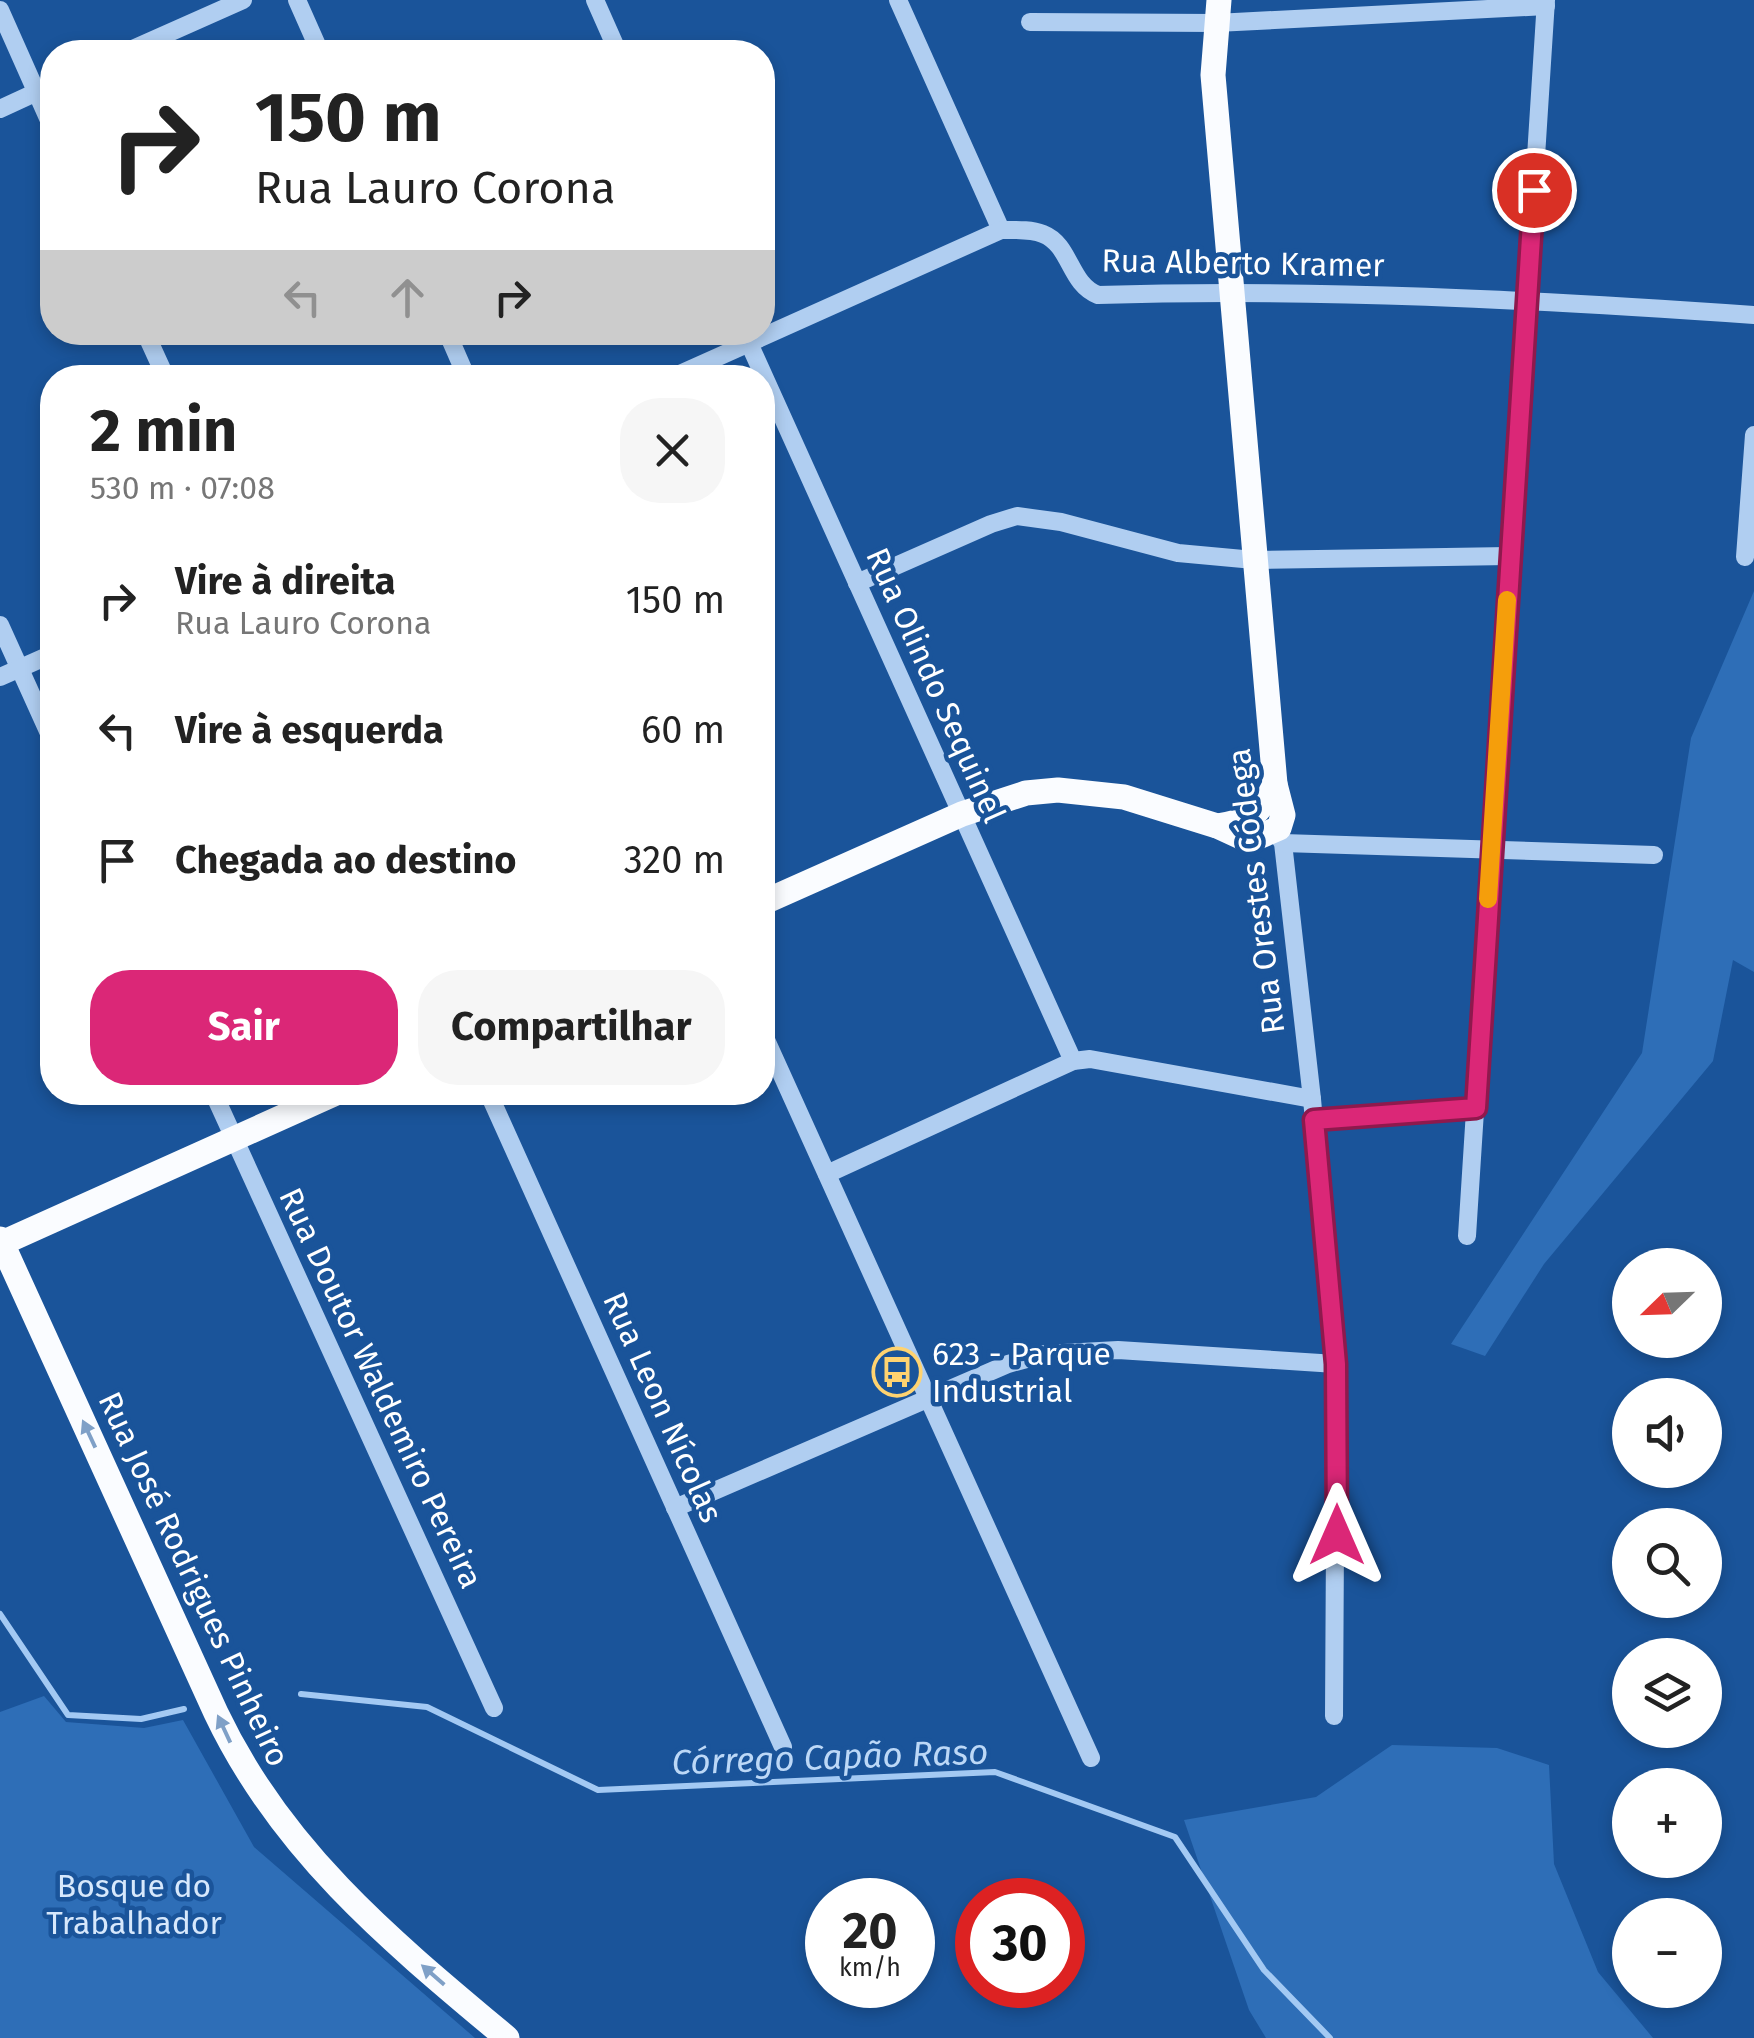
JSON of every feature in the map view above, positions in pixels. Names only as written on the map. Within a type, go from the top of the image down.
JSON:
[{"type":"main road","name":"Rua Orestes Códega","points":[[1217,11],[1213,75],[1275,784],[1284,815],[1279,837]]},
{"type":"main road","points":[[1216,826],[1234,823],[1264,808],[1275,784]]},
{"type":"main road","points":[[775,897],[962,814],[1010,798],[1058,790],[1124,797],[1243,838],[1279,837]]},
{"type":"main road","points":[[1,1242],[309,1105]]},
{"type":"main road","name":"Rua José Rodrigues Pinheiro","points":[[1,1242],[216,1712],[250,1778],[290,1834],[336,1886],[507,2038]]},
{"type":"street","points":[[153,40],[243,0]]},
{"type":"street","points":[[296,0],[314,40]]},
{"type":"street","points":[[594,0],[612,40]]},
{"type":"street","points":[[775,326],[1002,230],[898,0]]},
{"type":"street","points":[[1030,22],[1217,11],[1546,3],[1467,1236]]},
{"type":"street","points":[[0,10],[40,80]]},
{"type":"street","points":[[0,108],[40,91]]},
{"type":"street","name":"Rua Alberto Kramer","points":[[1002,230],[1028,230],[1054,240],[1078,280],[1086,290],[1098,295],[1231,291],[1528,300],[1754,314]]},
{"type":"street","points":[[695,365],[734,345]]},
{"type":"street","name":"Rua Olindo Sequinel","points":[[775,400],[1073,1061]]},
{"type":"street","points":[[1745,557],[1754,436]]},
{"type":"street","points":[[857,583],[1018,516],[1061,522],[1178,553],[1254,560],[1509,556]]},
{"type":"street","points":[[0,624],[40,713]]},
{"type":"street","points":[[0,677],[40,659]]},
{"type":"street","points":[[1279,837],[1491,851],[1654,855]]},
{"type":"street","name":"Rua Orestes Códega","points":[[1279,837],[1312,1099],[1336,1364],[1334,1716]]},
{"type":"street","points":[[775,1060],[1091,1758]]},
{"type":"street","points":[[827,1174],[1073,1061],[1106,1060],[1312,1099]]},
{"type":"street","name":"Rua Doutor Waldemiro Pereira","points":[[219,1105],[494,1708]]},
{"type":"street","name":"Rua Leon Nícolas","points":[[494,1105],[783,1747]]},
{"type":"street","points":[[1314,1120],[1476,1108]]},
{"type":"street","points":[[675,1508],[1023,1358],[1068,1351],[1118,1350],[1336,1364]]},
{"type":"green space","points":[[1754,591],[1754,972],[1733,960],[1713,1061],[1544,1264],[1485,1356],[1451,1344],[1642,1053],[1691,738]]},
{"type":"green space","name":"Bosque do Trabalhador","points":[[44,1696],[66,1722],[144,1728],[183,1720],[254,1847],[475,2038],[0,2038],[0,1712]]},
{"type":"green space","points":[[1392,1745],[1497,1748],[1549,1765],[1554,1864],[1598,1972],[1612,1989],[1612,2008],[1628,2008],[1653,2038],[1266,2038],[1249,2010],[1184,1820],[1316,1797]]},
{"type":"waterway","name":"Córrego Capão Raso","points":[[0,1614],[68,1715],[141,1719],[184,1709]]},
{"type":"waterway","name":"Córrego Capão Raso","points":[[301,1694],[427,1707],[598,1790],[995,1772],[1175,1837],[1264,1970],[1330,2038]]},
{"type":"slow traffic","points":[[1488,899],[1507,600]]},
{"type":"place","name":"623 - Parque Industrial","points":[[897,1372]]},
{"type":"route","points":[[1337,1535],[1336,1364],[1314,1120],[1476,1108],[1534,190]]}]
